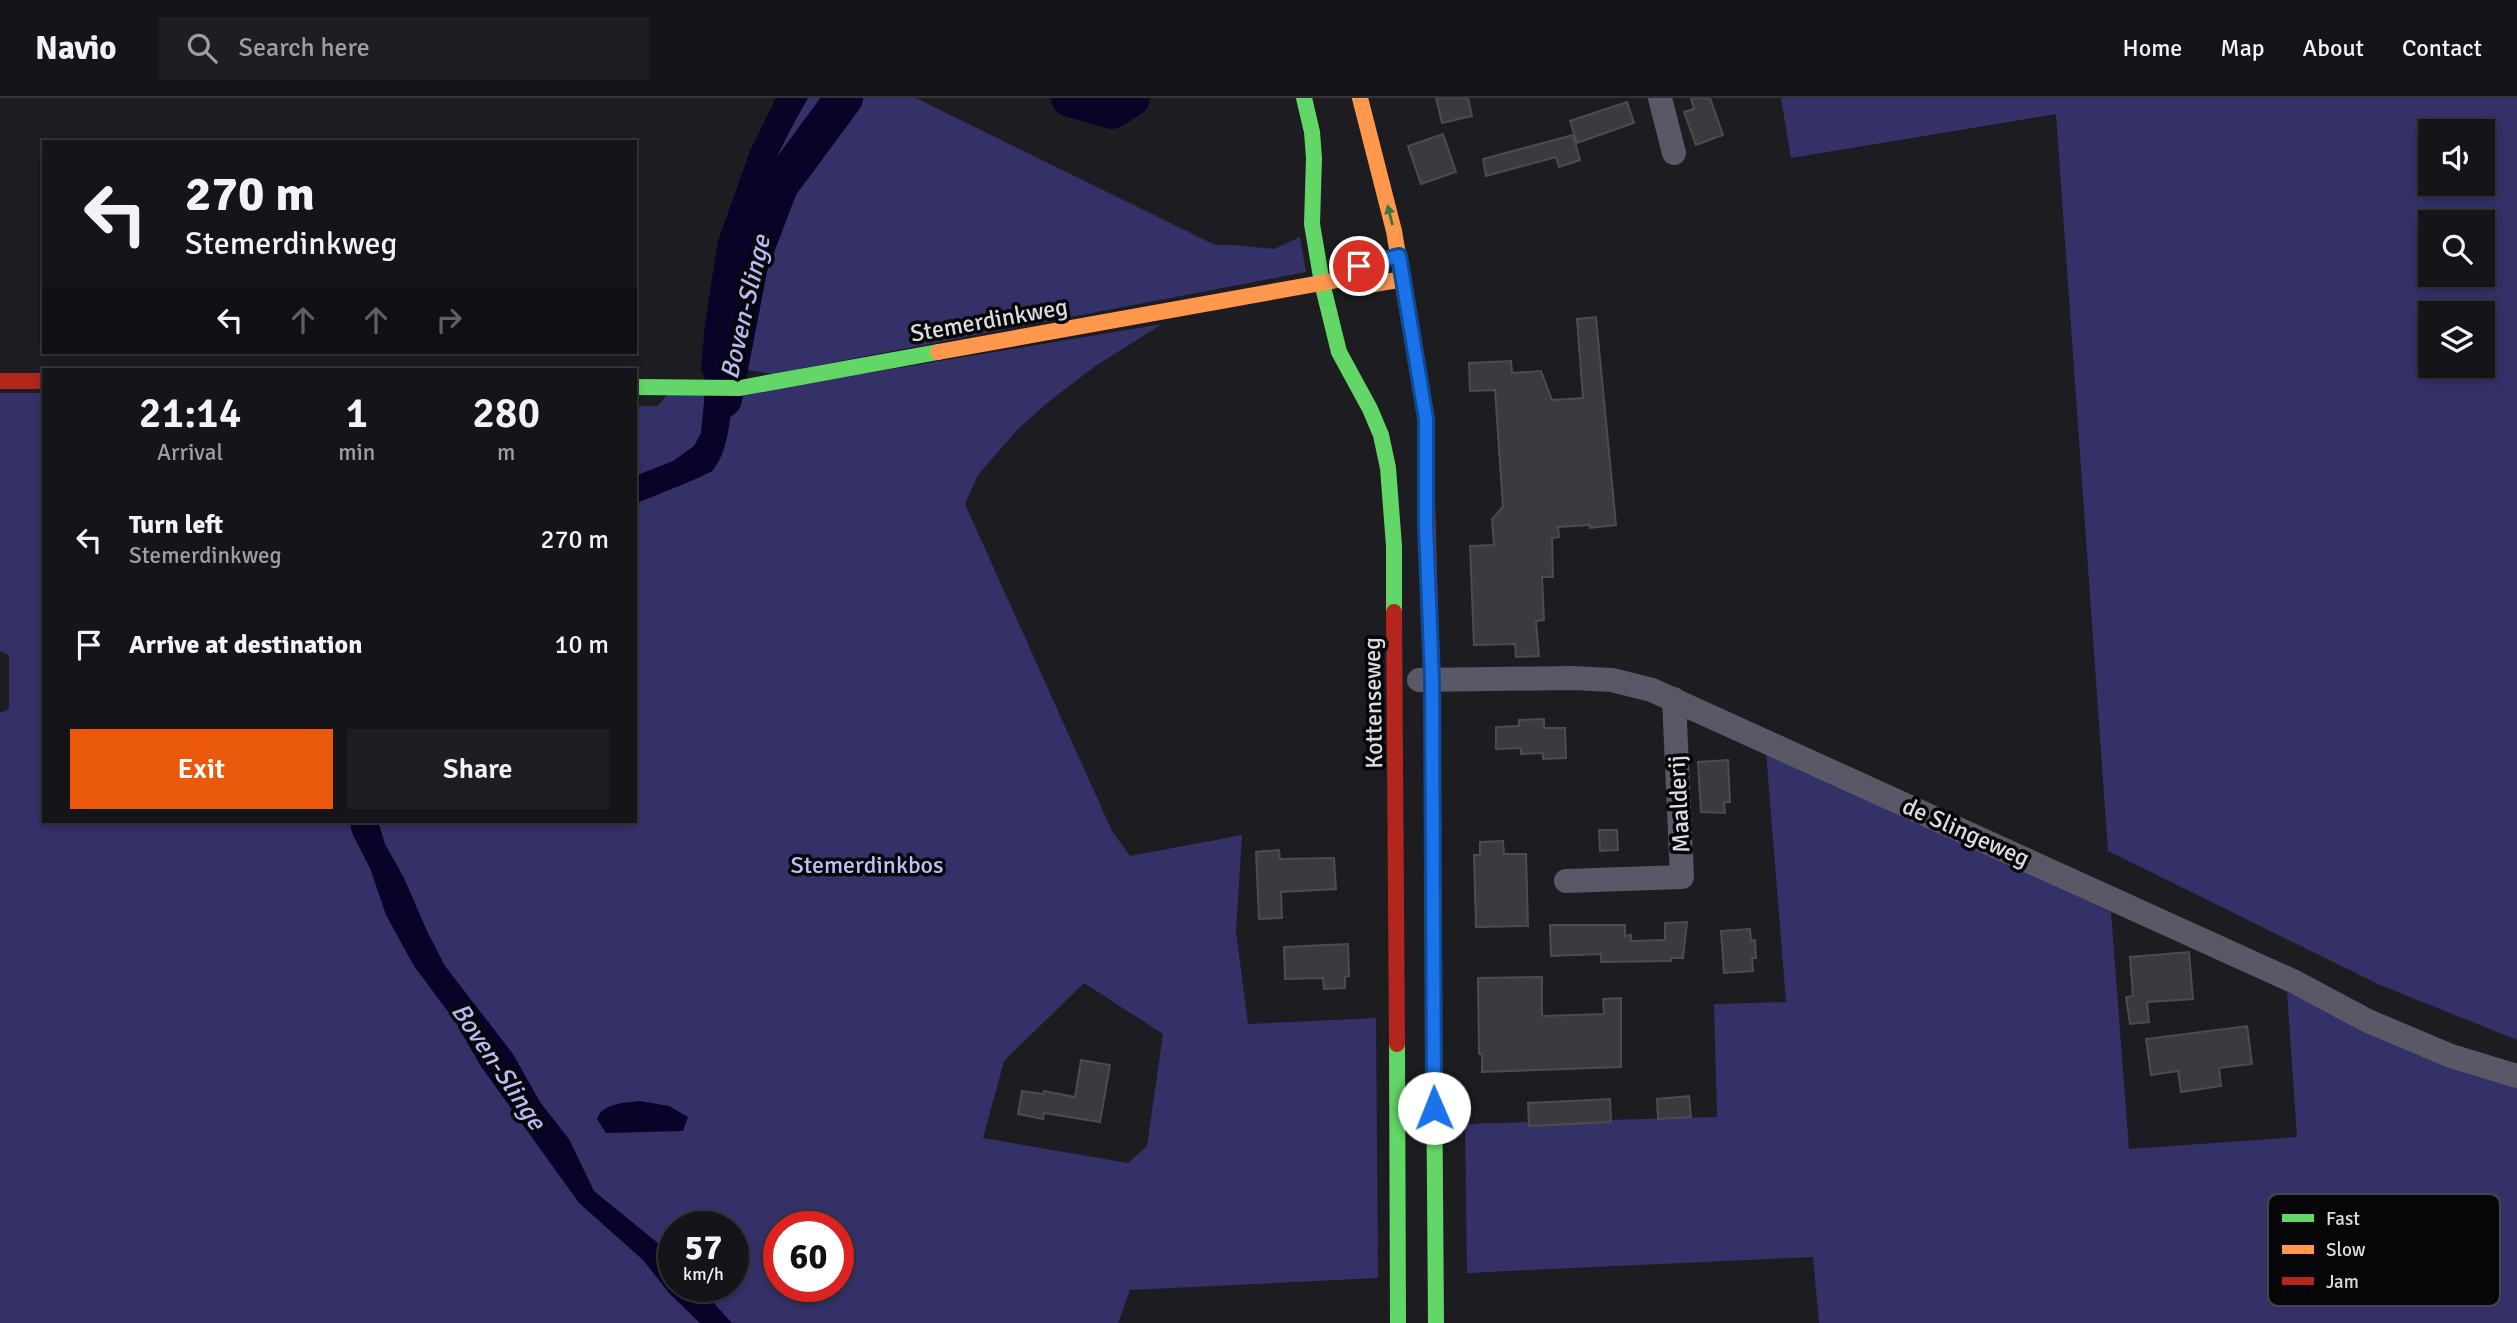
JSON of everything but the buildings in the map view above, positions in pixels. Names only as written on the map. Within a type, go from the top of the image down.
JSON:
[{"type":"street","name":"Kottenseweg","points":[[1304,98],[1312,132],[1312,224],[1322,283],[1339,352],[1381,435],[1388,468],[1394,546],[1398,1323]]},
{"type":"street","points":[[1360,98],[1399,256],[1426,419],[1426,525],[1432,680],[1436,1323]]},
{"type":"street","points":[[1660,98],[1674,153]]},
{"type":"street","name":"Stemerdinkweg","points":[[1383,277],[1399,256]]},
{"type":"street","name":"Stemerdinkweg","points":[[637,387],[740,388],[1322,283],[1354,272],[1363,286],[1383,277],[1403,278]]},
{"type":"street","points":[[0,381],[42,381]]},
{"type":"street","points":[[1409,418],[1426,525]]},
{"type":"street","name":"de Slingeweg","points":[[1395,681],[1572,678],[1612,680],[1652,690],[2295,982],[2368,1021],[2451,1056],[2517,1076]]},
{"type":"street","name":"Maalderij","points":[[1566,881],[1682,877],[1674,699]]},
{"type":"street","points":[[1398,1080],[1433,1080]]},
{"type":"green space","points":[[808,98],[916,98],[1215,245],[1274,249],[1300,237],[1306,272],[772,374],[743,369],[744,375],[732,376],[735,295],[746,243],[772,168]]},
{"type":"green space","points":[[1781,98],[2517,98],[2517,1040],[2380,985],[2108,851],[2056,114],[1791,158]]},
{"type":"green space","name":"Stemerdinkbos","points":[[1162,324],[1094,367],[1016,431],[978,475],[965,504],[1112,831],[1130,856],[1242,835],[1236,931],[1248,1024],[1376,1018],[1378,1278],[1130,1290],[1118,1323],[0,1323],[0,713],[9,709],[9,655],[0,651],[0,393],[42,393],[42,823],[637,823],[637,406],[658,406],[670,391],[705,394],[704,411],[731,396]],"holes":[[[1084,983],[1163,1034],[1147,1146],[1128,1163],[983,1138],[1004,1061]]]},
{"type":"green space","points":[[1766,752],[2111,912],[2129,1149],[2297,1137],[2287,992],[2517,1087],[2517,1323],[1819,1323],[1813,1257],[1467,1273],[1465,1124],[1717,1117],[1714,1004],[1786,1002]]},
{"type":"water","points":[[776,98],[808,98],[771,169],[755,207],[744,245],[735,297],[731,413],[722,455],[710,472],[637,503],[637,475],[673,461],[694,446],[701,433],[706,381],[701,370],[705,324],[718,241],[750,151]]},
{"type":"water","points":[[350,823],[379,823],[385,844],[445,966],[513,1054],[540,1102],[569,1139],[594,1191],[658,1243],[658,1279],[643,1260],[579,1203],[480,1065],[455,1021],[414,966],[386,915],[370,868]]},
{"type":"water","points":[[640,1101],[669,1106],[688,1117],[683,1131],[606,1133],[597,1119],[604,1110],[615,1105]]},
{"type":"water","points":[[678,1302],[713,1302],[732,1323],[700,1323]]},
{"type":"waterway","name":"Boven-Slinge","points":[[723,399],[749,265],[779,186],[844,98]]},
{"type":"waterway","name":"Boven-Slinge","points":[[1070,98],[1112,110],[1131,98]]},
{"type":"traffic: fast","points":[[1304,98],[1312,132],[1312,224],[1322,283],[1339,352],[1381,435],[1388,468],[1394,546],[1394,612]]},
{"type":"traffic: fast","points":[[637,387],[740,388],[938,352]]},
{"type":"traffic: fast","points":[[1433,917],[1436,1323]]},
{"type":"traffic: fast","points":[[1397,1044],[1398,1323]]},
{"type":"traffic: slow","points":[[1360,98],[1394,231],[1426,419],[1426,463]]},
{"type":"traffic: slow","points":[[938,352],[1349,278],[1363,286],[1403,279]]},
{"type":"traffic: jam","points":[[0,381],[42,381]]},
{"type":"traffic: jam","points":[[1426,463],[1432,680],[1433,917]]},
{"type":"traffic: jam","points":[[1394,612],[1397,1044]]},
{"type":"route","points":[[1359,266],[1399,256],[1426,419],[1426,525],[1432,680],[1434,1108]]}]
